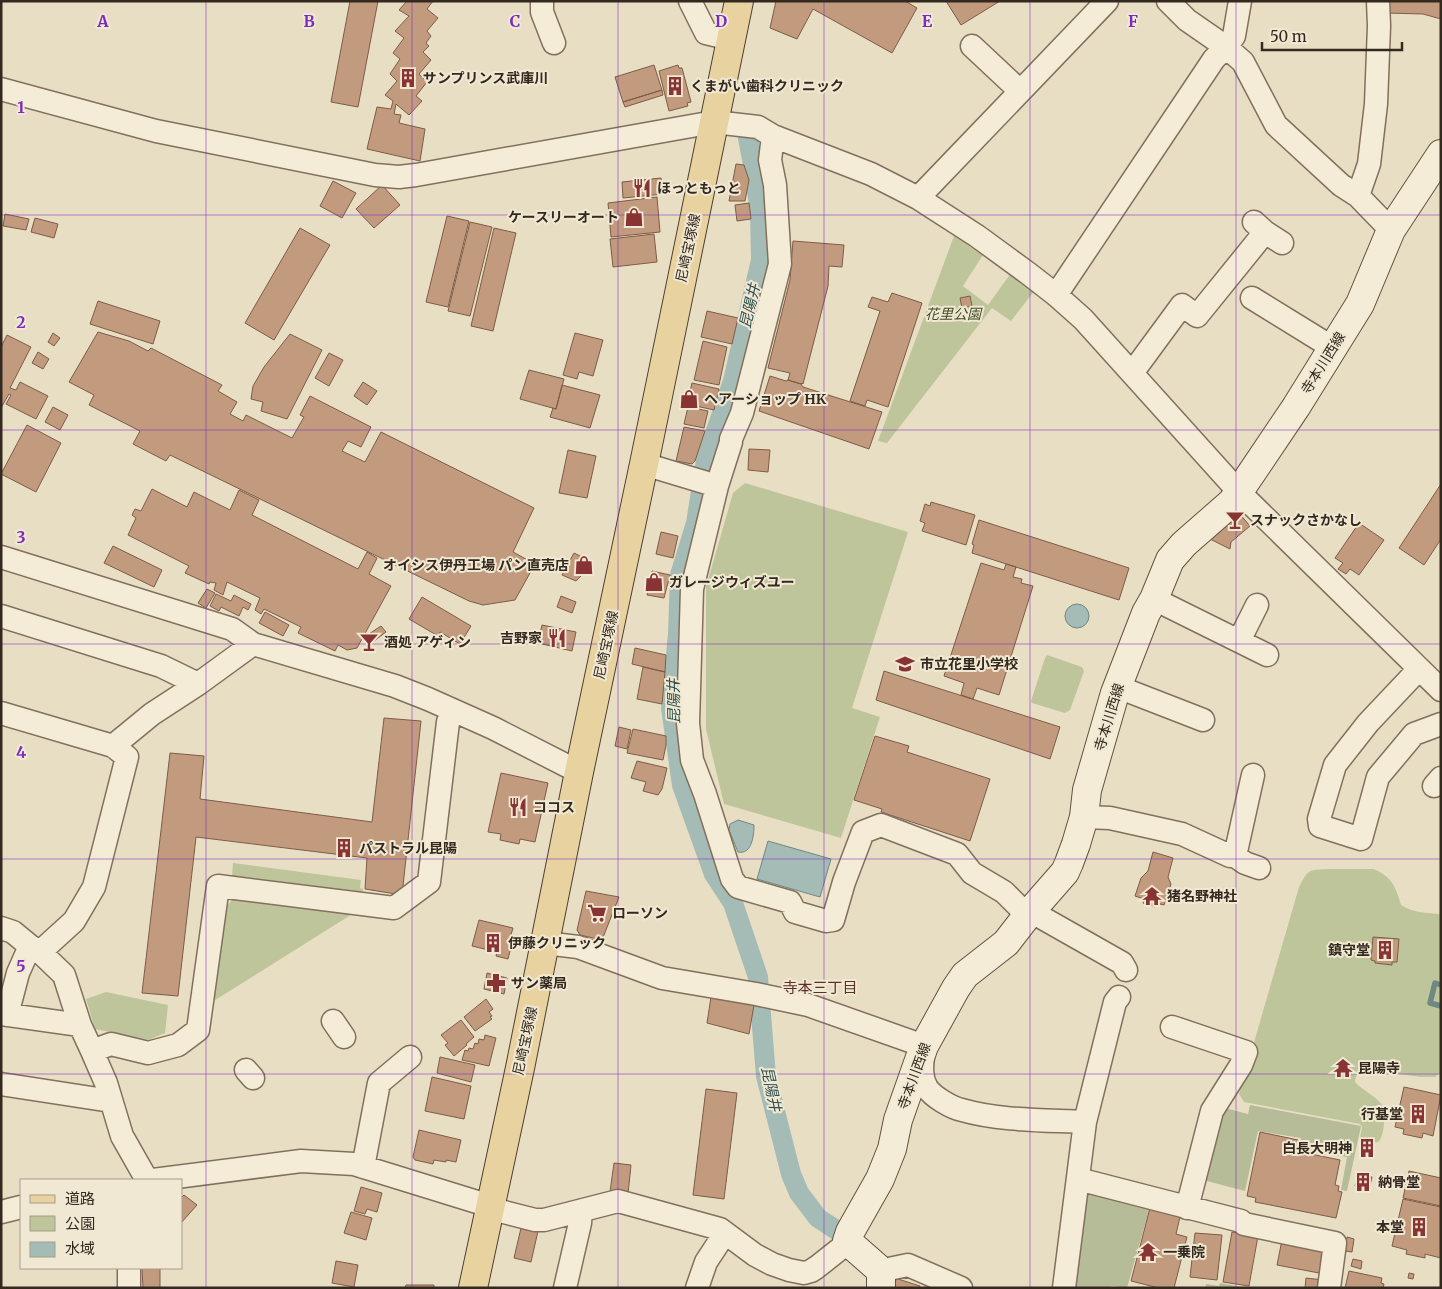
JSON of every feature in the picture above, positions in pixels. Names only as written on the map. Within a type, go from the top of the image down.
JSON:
[{"type":"main road","name":"尼崎宝塚線","points":[[473,1288],[739,1]]},
{"type":"main road","name":"寺本川西線","points":[[847,1241],[850,1232],[880,1179],[892,1149],[898,1120],[924,1046],[956,988],[965,975],[1006,943],[1065,872],[1084,816],[1088,790],[1115,693],[1146,613],[1154,599],[1170,560],[1184,544],[1232,502],[1296,407],[1360,304],[1391,230],[1441,154]]},
{"type":"main road","points":[[847,1241],[878,1269],[888,1273]]},
{"type":"street","points":[[690,1],[706,33],[731,39]]},
{"type":"street","points":[[918,198],[1107,1]]},
{"type":"street","points":[[1168,1],[1187,20],[1226,47],[1242,62],[1276,125],[1341,185],[1358,196],[1391,230]]},
{"type":"street","points":[[1056,294],[1214,59],[1234,36],[1240,1]]},
{"type":"street","points":[[1358,196],[1369,164],[1376,104],[1378,1]]},
{"type":"street","points":[[540,13],[554,43]]},
{"type":"street","points":[[972,46],[1020,91]]},
{"type":"street","points":[[1,89],[156,131],[375,175],[399,177],[441,171],[714,122],[758,127],[773,136],[871,174],[918,198],[977,236],[1056,294],[1083,318],[1239,492],[1441,690]]},
{"type":"street","points":[[773,136],[770,160],[775,185],[780,264],[742,413],[731,438],[732,442],[715,486],[692,589],[688,723],[692,760],[732,879],[738,887],[790,902],[795,912],[826,921],[833,920],[844,882],[863,832],[881,824],[957,854],[972,874],[1004,892],[1022,910],[1039,916],[1122,963],[1126,970]]},
{"type":"street","points":[[1132,373],[1182,305],[1202,320],[1267,232]]},
{"type":"street","points":[[1252,298],[1333,348]]},
{"type":"street","points":[[644,464],[715,486]]},
{"type":"street","points":[[1,557],[232,629],[253,644],[395,686],[493,728],[579,772]]},
{"type":"street","points":[[1154,599],[1267,655]]},
{"type":"street","points":[[1239,641],[1257,605]]},
{"type":"street","points":[[1,616],[160,666],[198,684]]},
{"type":"street","points":[[113,746],[152,714],[198,684],[253,644]]},
{"type":"street","points":[[1419,669],[1368,723],[1335,765],[1319,819],[1320,826],[1368,841],[1378,777],[1414,734],[1441,724]]},
{"type":"street","points":[[1118,686],[1202,720]]},
{"type":"street","points":[[92,1051],[111,1044],[148,1053],[178,1045],[198,1030],[218,886],[394,908],[429,882],[448,722],[455,711]]},
{"type":"street","points":[[1,713],[113,746],[127,756],[94,887],[74,920],[35,949],[18,973],[4,1015],[80,1025]]},
{"type":"street","points":[[1235,856],[1252,775]]},
{"type":"street","points":[[1084,816],[1110,818],[1182,834],[1259,868]]},
{"type":"street","points":[[1,928],[13,932],[64,975],[80,1025],[106,1083],[122,1136],[146,1179]]},
{"type":"street","points":[[546,942],[578,947],[662,978],[808,1005],[924,1046],[921,1075],[928,1089],[945,1103],[961,1110],[990,1115],[1085,1122]]},
{"type":"street","points":[[1064,1288],[1085,1122],[1115,1002],[1119,997]]},
{"type":"street","points":[[1172,1027],[1246,1052],[1241,1065],[1212,1111],[1187,1208]]},
{"type":"street","points":[[363,1167],[379,1083],[410,1057]]},
{"type":"street","points":[[1,1084],[111,1101]]},
{"type":"street","points":[[160,1179],[301,1160],[354,1164],[490,1206],[500,1211],[535,1220],[544,1220],[581,1212],[618,1201],[720,1229],[772,1264],[804,1273],[817,1267],[847,1241]]},
{"type":"street","points":[[1078,1179],[1241,1221],[1244,1224],[1335,1243],[1329,1288]]},
{"type":"street","points":[[1,1212],[20,1208]]},
{"type":"street","points":[[565,1288],[581,1212]]},
{"type":"street","points":[[697,1288],[706,1262],[725,1233]]},
{"type":"street","points":[[888,1273],[908,1265],[961,1288]]},
{"type":"street","points":[[129,1269],[129,1288]]},
{"type":"green space","name":"花里公園","points":[[954,236],[983,255],[963,286],[988,305],[1011,273],[1035,290],[1011,321],[992,308],[887,443],[878,441]]},
{"type":"green space","points":[[745,483],[908,532],[852,708],[880,717],[841,838],[724,804],[706,729],[706,587],[733,493]]},
{"type":"green space","points":[[1047,655],[1082,667],[1084,671],[1070,710],[1065,713],[1032,703],[1031,701]]},
{"type":"green space","points":[[233,863],[361,880],[360,888],[363,889],[362,894],[232,877]]},
{"type":"green space","points":[[1373,869],[1389,879],[1401,905],[1415,911],[1441,914],[1441,1072],[1435,1077],[1420,1077],[1366,1069],[1358,1073],[1355,1082],[1376,1098],[1383,1108],[1383,1130],[1378,1142],[1366,1141],[1360,1138],[1362,1127],[1360,1124],[1244,1102],[1239,1094],[1299,887],[1310,871]]},
{"type":"green space","points":[[239,898],[357,911],[212,1002],[226,907],[232,900]]},
{"type":"green space","points":[[106,992],[168,1005],[165,1033],[148,1040],[95,1029],[86,999]]},
{"type":"green space","points":[[1250,1105],[1361,1126],[1347,1191],[1341,1190],[1347,1157],[1299,1149],[1301,1138],[1258,1131],[1245,1191],[1203,1180],[1221,1107],[1248,1114]]},
{"type":"green space","points":[[1083,1188],[1151,1203],[1127,1288],[1112,1286],[1109,1288],[1070,1288]]},
{"type":"green space","points":[[1220,1283],[1248,1288],[1205,1288],[1206,1284],[1219,1286]]},
{"type":"water","points":[[1077,604],[1086,607],[1089,616],[1086,625],[1077,628],[1068,625],[1065,616],[1068,607]]},
{"type":"water","points":[[738,820],[754,825],[751,843],[743,852],[738,852],[729,830],[730,824]]},
{"type":"water","points":[[768,841],[831,859],[820,897],[757,879]]},
{"type":"building","points":[[350,1],[378,1],[358,107],[331,102]]},
{"type":"building","name":"サンプリンス武庫川","points":[[407,1],[433,1],[427,9],[438,18],[427,31],[431,36],[426,43],[429,46],[423,52],[431,60],[419,74],[427,82],[416,96],[422,101],[409,115],[396,104],[394,114],[401,115],[399,123],[425,129],[420,161],[367,149],[377,107],[391,109],[393,101],[385,95],[397,81],[390,74],[400,59],[393,53],[404,38],[395,31],[409,16],[399,10]]},
{"type":"building","points":[[776,1],[905,1],[917,8],[892,53],[813,9],[797,39],[770,28]]},
{"type":"building","points":[[946,1],[1000,1],[961,25]]},
{"type":"building","points":[[1386,1],[1441,1],[1441,19],[1423,14],[1386,13]]},
{"type":"building","points":[[654,65],[662,90],[623,102],[615,77]]},
{"type":"building","name":"くまがい歯科クリニック","points":[[678,65],[679,68],[682,68],[691,102],[687,103],[688,106],[669,111],[659,71]]},
{"type":"building","points":[[662,90],[663,95],[625,107],[623,102]]},
{"type":"building","points":[[736,164],[744,165],[749,180],[745,201],[729,201]]},
{"type":"building","name":"ほっともっと","points":[[661,178],[663,194],[623,198],[622,182]]},
{"type":"building","points":[[333,181],[356,193],[342,218],[320,206]]},
{"type":"building","points":[[382,185],[400,205],[374,228],[356,209]]},
{"type":"building","name":"ケースリーオート","points":[[657,197],[660,232],[611,237],[608,203]]},
{"type":"building","points":[[749,203],[751,219],[737,221],[735,205]]},
{"type":"building","points":[[5,214],[29,219],[26,230],[3,226]]},
{"type":"building","points":[[447,216],[469,221],[448,307],[426,302]]},
{"type":"building","points":[[35,218],[58,224],[54,238],[31,232]]},
{"type":"building","points":[[470,222],[492,227],[470,316],[448,311]]},
{"type":"building","points":[[300,228],[330,245],[274,340],[245,323]]},
{"type":"building","points":[[494,228],[516,233],[493,331],[471,326]]},
{"type":"building","points":[[654,234],[657,262],[613,267],[610,239]]},
{"type":"building","points":[[793,241],[844,245],[842,267],[829,266],[828,286],[803,384],[788,380],[790,373],[768,368],[790,280]]},
{"type":"building","points":[[892,293],[922,303],[888,407],[867,400],[865,406],[850,401],[880,311],[868,307],[872,297],[888,302]]},
{"type":"building","points":[[970,296],[972,306],[962,308],[960,298]]},
{"type":"building","points":[[98,301],[160,321],[153,344],[90,324]]},
{"type":"building","points":[[707,311],[738,318],[732,344],[701,337]]},
{"type":"building","points":[[98,332],[129,341],[148,351],[151,348],[222,385],[218,391],[237,402],[230,414],[243,421],[246,415],[292,438],[304,417],[300,415],[310,396],[371,427],[361,447],[348,441],[342,451],[365,462],[381,432],[534,508],[513,552],[535,564],[515,600],[483,605],[469,601],[170,455],[166,461],[133,444],[140,431],[89,405],[94,395],[69,382]]},
{"type":"building","points":[[53,333],[60,338],[54,346],[48,342]]},
{"type":"building","points":[[575,333],[603,340],[593,376],[579,372],[577,379],[563,375]]},
{"type":"building","points":[[290,334],[322,350],[287,419],[261,411],[263,402],[251,399],[253,386],[264,367]]},
{"type":"building","points":[[7,335],[31,347],[10,388],[16,390],[20,382],[48,396],[36,419],[6,404],[11,395],[9,394],[1,408],[1,347]]},
{"type":"building","points":[[703,341],[727,347],[719,385],[694,380]]},
{"type":"building","points":[[38,352],[49,359],[43,369],[32,363]]},
{"type":"building","points":[[329,353],[343,360],[329,386],[315,378]]},
{"type":"building","points":[[529,370],[564,379],[556,409],[520,399]]},
{"type":"building","points":[[770,376],[801,384],[803,387],[882,412],[869,449],[759,411]]},
{"type":"building","points":[[363,382],[377,391],[367,405],[354,396]]},
{"type":"building","points":[[692,383],[719,389],[714,410],[687,404]]},
{"type":"building","points":[[562,385],[600,395],[590,428],[550,417],[553,408],[556,409]]},
{"type":"building","points":[[53,407],[68,415],[60,430],[45,422]]},
{"type":"building","points":[[688,407],[708,411],[704,428],[684,424]]},
{"type":"building","points":[[27,425],[61,443],[36,492],[1,474]]},
{"type":"building","points":[[684,427],[705,431],[695,461],[692,464],[676,461]]},
{"type":"building","points":[[749,449],[770,450],[768,472],[748,470]]},
{"type":"building","points":[[568,450],[596,456],[587,498],[559,493]]},
{"type":"building","points":[[1441,484],[1441,539],[1424,565],[1399,548]]},
{"type":"building","points":[[152,489],[187,507],[194,492],[230,510],[239,490],[259,500],[252,515],[358,569],[367,552],[377,558],[369,574],[391,586],[357,648],[347,650],[338,645],[335,651],[298,633],[301,627],[264,609],[261,614],[255,610],[260,598],[227,582],[223,595],[214,590],[216,583],[210,582],[209,584],[185,573],[189,566],[128,535],[136,518],[132,515],[135,509],[141,511]]},
{"type":"building","points":[[931,502],[975,515],[966,545],[922,531],[925,523],[920,521],[925,504],[930,506]]},
{"type":"building","points":[[1239,513],[1250,526],[1231,542],[1230,549],[1208,538]]},
{"type":"building","points":[[979,520],[1129,568],[1119,600],[972,553],[974,545],[972,544]]},
{"type":"building","points":[[1359,523],[1384,540],[1359,575],[1350,569],[1346,574],[1338,569],[1343,563],[1335,558]]},
{"type":"building","points":[[661,532],[678,536],[673,558],[656,554]]},
{"type":"building","points":[[113,546],[162,570],[154,587],[104,563]]},
{"type":"building","points":[[574,553],[590,561],[587,570],[576,581],[562,575]]},
{"type":"building","points":[[981,563],[1004,570],[1006,564],[1016,567],[1013,577],[1022,579],[1021,583],[1033,586],[999,695],[977,688],[973,699],[961,695],[964,683],[944,676]]},
{"type":"building","points":[[652,571],[670,575],[664,598],[647,595]]},
{"type":"building","points":[[207,589],[215,593],[206,608],[198,603]]},
{"type":"building","points":[[216,594],[231,601],[234,595],[251,604],[248,610],[243,607],[239,616],[221,607],[219,611],[210,606]]},
{"type":"building","points":[[561,596],[576,602],[572,613],[557,607]]},
{"type":"building","points":[[422,597],[471,626],[460,644],[440,632],[438,636],[409,619]]},
{"type":"building","points":[[265,612],[289,625],[283,636],[259,623]]},
{"type":"building","name":"吉野家","points":[[542,625],[576,632],[572,651],[538,643]]},
{"type":"building","points":[[381,626],[386,632],[374,641],[369,634]]},
{"type":"building","points":[[635,648],[666,655],[665,672],[632,664]]},
{"type":"building","points":[[643,667],[665,672],[662,704],[637,699]]},
{"type":"building","points":[[884,671],[1060,727],[1050,759],[876,700]]},
{"type":"building","name":"パストラル昆陽","points":[[384,718],[421,721],[402,895],[365,889],[367,858],[196,837],[178,996],[142,993],[170,753],[204,756],[200,799],[372,822]]},
{"type":"building","points":[[619,727],[631,730],[627,749],[615,746]]},
{"type":"building","points":[[633,729],[666,736],[663,760],[627,753]]},
{"type":"building","points":[[875,736],[909,746],[907,752],[990,779],[970,841],[881,812],[882,809],[854,800]]},
{"type":"building","points":[[637,761],[667,768],[662,789],[658,795],[643,791],[646,782],[631,778]]},
{"type":"building","name":"ココス","points":[[501,773],[548,783],[535,842],[520,839],[519,844],[500,840],[501,834],[488,832]]},
{"type":"building","points":[[1153,852],[1173,858],[1168,877],[1171,884],[1164,905],[1156,903],[1155,907],[1143,903],[1144,899],[1135,896],[1141,878],[1148,871]]},
{"type":"building","name":"ローソン","points":[[586,891],[619,897],[602,940],[580,935],[577,930]]},
{"type":"building","name":"伊藤クリニック","points":[[479,920],[513,928],[510,938],[513,939],[508,959],[496,956],[497,952],[472,946]]},
{"type":"building","name":"鎮守堂","points":[[1373,937],[1399,939],[1397,962],[1392,962],[1392,965],[1375,963],[1375,961],[1371,960]]},
{"type":"building","name":"サン薬局","points":[[487,973],[507,978],[504,994],[484,989]]},
{"type":"building","points":[[711,997],[754,1005],[749,1034],[707,1023]]},
{"type":"building","points":[[486,999],[493,1009],[489,1012],[492,1019],[475,1031],[464,1017]]},
{"type":"building","points":[[461,1020],[474,1037],[454,1056],[445,1045],[448,1043],[441,1035]]},
{"type":"building","points":[[485,1035],[496,1038],[489,1066],[462,1060],[465,1050],[473,1049],[475,1043],[478,1044],[479,1039],[484,1040]]},
{"type":"building","points":[[440,1057],[475,1065],[471,1082],[437,1073]]},
{"type":"building","points":[[432,1077],[471,1086],[464,1119],[425,1111]]},
{"type":"building","name":"行基堂","points":[[1404,1087],[1441,1095],[1433,1136],[1423,1133],[1422,1138],[1403,1134],[1404,1129],[1395,1127]]},
{"type":"building","points":[[706,1089],[737,1093],[724,1199],[693,1195]]},
{"type":"building","points":[[419,1130],[461,1140],[456,1162],[434,1160],[433,1164],[415,1160],[413,1157]]},
{"type":"building","points":[[1260,1132],[1298,1140],[1296,1151],[1340,1160],[1335,1185],[1339,1186],[1338,1191],[1342,1192],[1336,1218],[1255,1202],[1256,1198],[1247,1196]]},
{"type":"building","name":"白長大明神","points":[[1365,1143],[1372,1144],[1370,1153],[1363,1151]]},
{"type":"building","points":[[614,1163],[631,1165],[628,1194],[610,1192]]},
{"type":"building","points":[[1409,1171],[1441,1178],[1441,1206],[1403,1198]]},
{"type":"building","name":"納骨堂","points":[[1358,1174],[1372,1177],[1369,1189],[1355,1186]]},
{"type":"building","points":[[361,1187],[382,1193],[377,1212],[367,1209],[365,1214],[354,1211]]},
{"type":"building","points":[[184,1195],[197,1205],[182,1222],[182,1197]]},
{"type":"building","name":"本堂","points":[[1403,1199],[1441,1207],[1441,1258],[1425,1254],[1425,1258],[1406,1254],[1407,1250],[1392,1246]]},
{"type":"building","points":[[1150,1208],[1180,1217],[1176,1234],[1187,1237],[1174,1288],[1159,1288],[1131,1281]]},
{"type":"building","points":[[351,1212],[372,1218],[366,1240],[344,1233]]},
{"type":"building","points":[[521,1228],[538,1231],[531,1262],[514,1258]]},
{"type":"building","points":[[1232,1232],[1258,1236],[1249,1286],[1223,1282]]},
{"type":"building","points":[[1195,1233],[1222,1235],[1217,1280],[1190,1277]]},
{"type":"building","points":[[1347,1237],[1354,1239],[1352,1252],[1345,1251]]},
{"type":"building","points":[[1282,1240],[1324,1248],[1319,1273],[1277,1265]]},
{"type":"building","points":[[1353,1259],[1362,1261],[1361,1269],[1351,1266]]},
{"type":"building","points":[[336,1261],[358,1265],[354,1287],[332,1283]]},
{"type":"building","points":[[142,1269],[160,1269],[160,1288],[143,1288]]},
{"type":"building","points":[[1349,1271],[1382,1278],[1383,1288],[1345,1288]]},
{"type":"building","points":[[1409,1273],[1414,1274],[1413,1279],[1408,1278]]},
{"type":"building","points":[[895,1278],[920,1286],[920,1288],[891,1288]]},
{"type":"building","points":[[1306,1278],[1323,1280],[1322,1288],[1305,1288]]},
{"type":"building","points":[[406,1285],[434,1285],[434,1288],[405,1288]]},
{"type":"waterway","name":"昆陽井","points":[[748,138],[760,212],[761,260],[733,381],[706,460],[696,523],[680,575],[678,634],[671,708],[682,785],[714,874],[733,903],[758,977],[766,1076],[791,1174],[799,1193],[818,1218],[844,1235]]},
{"type":"waterway","points":[[1441,985],[1435,983],[1430,1003],[1441,1006]]},
{"type":"place","name":"サンプリンス武庫川","points":[[408,78]]},
{"type":"place","name":"くまがい歯科クリニック","points":[[675,86]]},
{"type":"place","name":"ほっともっと","points":[[642,188]]},
{"type":"place","name":"ケースリーオート","points":[[634,217]]},
{"type":"place","name":"ヘアーショップ HK","points":[[689,399]]},
{"type":"place","name":"スナックさかなし","points":[[1235,520]]},
{"type":"place","name":"オイシス伊丹工場 パン直売店","points":[[584,565]]},
{"type":"place","name":"ガレージウィズユー","points":[[654,582]]},
{"type":"place","name":"吉野家","points":[[557,638]]},
{"type":"place","name":"酒処 アゲィン","points":[[369,642]]},
{"type":"place","name":"市立花里小学校","points":[[905,664]]},
{"type":"place","name":"ココス","points":[[518,807]]},
{"type":"place","name":"パストラル昆陽","points":[[344,848]]},
{"type":"place","name":"猪名野神社","points":[[1152,896]]},
{"type":"place","name":"ローソン","points":[[597,913]]},
{"type":"place","name":"伊藤クリニック","points":[[493,943]]},
{"type":"place","name":"鎮守堂","points":[[1385,950]]},
{"type":"place","name":"サン薬局","points":[[496,983]]},
{"type":"place","name":"昆陽寺","points":[[1343,1068]]},
{"type":"place","name":"行基堂","points":[[1418,1114]]},
{"type":"place","name":"白長大明神","points":[[1367,1148]]},
{"type":"place","name":"納骨堂","points":[[1363,1182]]},
{"type":"place","name":"本堂","points":[[1419,1227]]},
{"type":"place","name":"一乗院","points":[[1148,1252]]},
{"type":"district","name":"寺本三丁目","points":[[820,988]]}]
